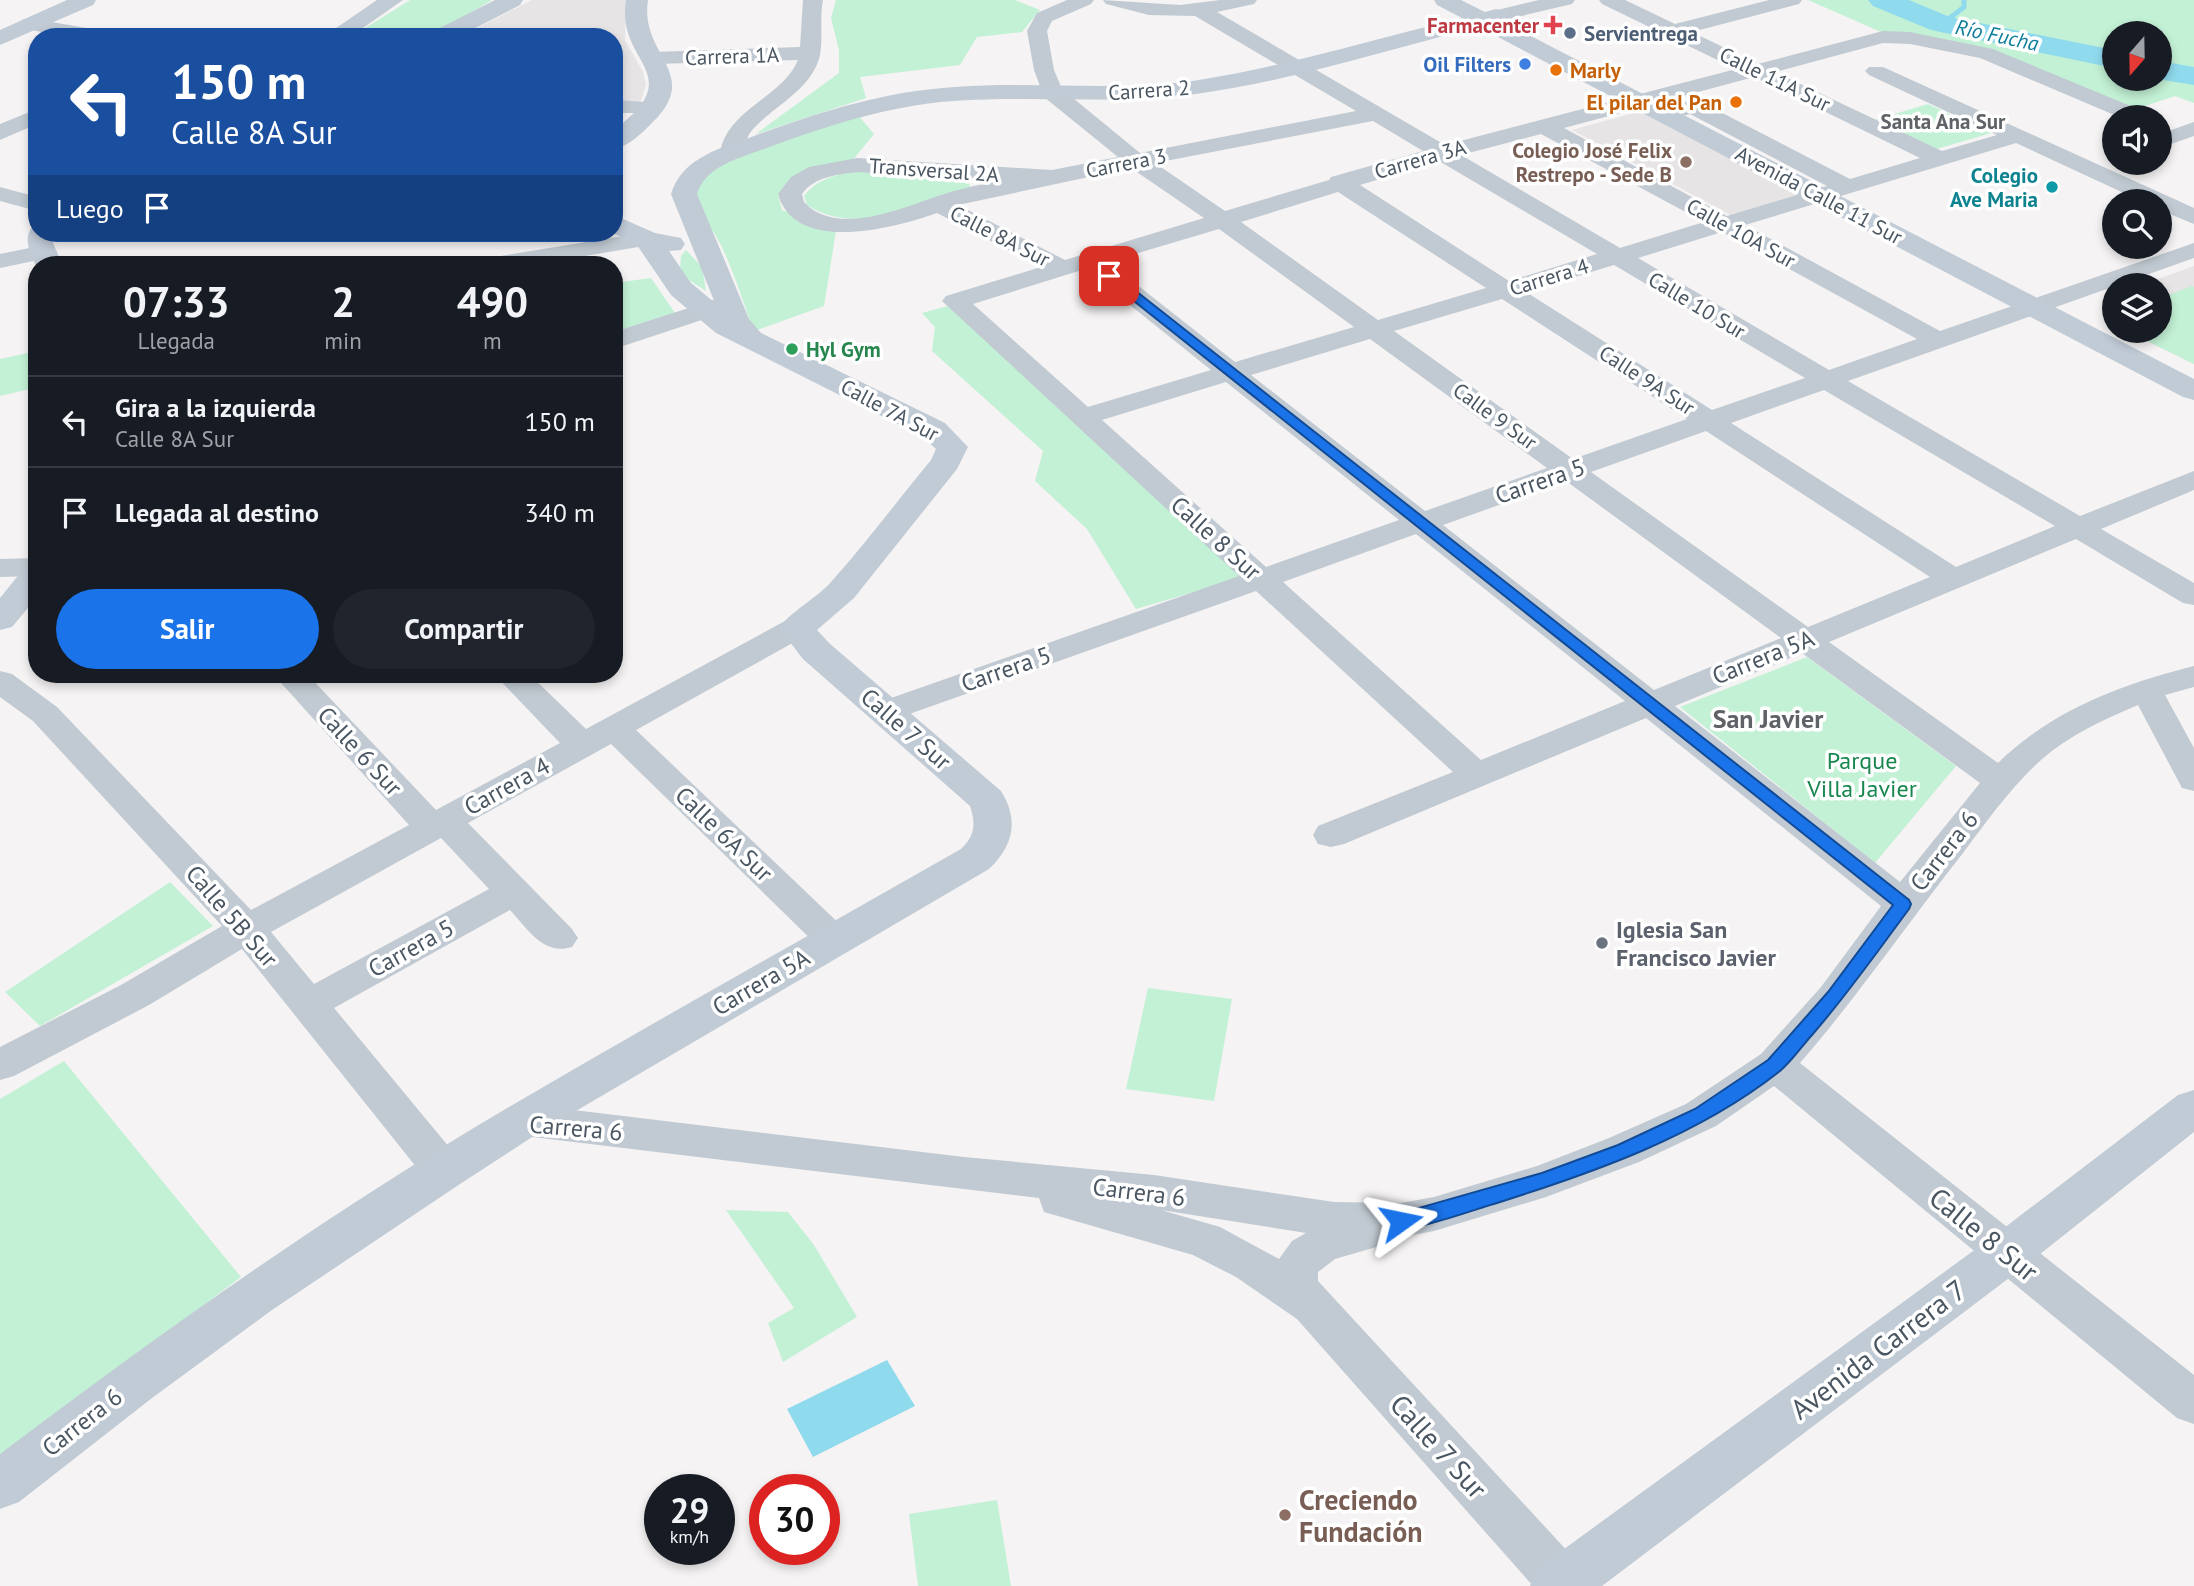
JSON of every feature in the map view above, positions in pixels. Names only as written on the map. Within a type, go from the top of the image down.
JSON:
[{"type":"street","points":[[0,38],[85,0]]},
{"type":"street","points":[[348,28],[392,0]]},
{"type":"street","points":[[458,28],[512,0]]},
{"type":"street","name":"Carrera 1A","points":[[637,0],[635,25],[653,58],[662,83],[658,99],[652,108]]},
{"type":"street","points":[[623,338],[717,307],[710,256],[684,194],[684,187],[700,170],[731,153],[737,136],[799,78],[808,63],[810,53],[813,0]]},
{"type":"street","points":[[1052,92],[1044,71],[1037,32],[1040,21],[1050,13],[1084,0]]},
{"type":"street","points":[[1113,0],[1163,13],[1201,11],[1247,0]]},
{"type":"street","name":"Avenida Calle 11 Sur","points":[[1445,0],[1489,18],[1834,191]]},
{"type":"street","name":"Avenida Calle 11 Sur","points":[[1464,0],[1489,18]]},
{"type":"street","name":"Carrera 2","points":[[731,153],[840,113],[876,104],[957,94],[1115,93],[1193,87],[1295,66],[1565,0]]},
{"type":"street","name":"Calle 11A Sur","points":[[1609,0],[1940,159]]},
{"type":"street","points":[[1673,31],[1792,0]]},
{"type":"street","name":"Calle 10 Sur","points":[[1201,11],[2194,596]]},
{"type":"street","points":[[29,24],[52,28]]},
{"type":"street","name":"Carrera 3A","points":[[955,301],[1441,153],[1891,36],[1986,53],[2109,105]]},
{"type":"street","name":"Carrera 1A","points":[[653,58],[810,53]]},
{"type":"street","points":[[1876,71],[2194,217]]},
{"type":"street","name":"Calle 9 Sur","points":[[1052,92],[1138,162],[1375,329],[2000,781]]},
{"type":"street","name":"Avenida Calle 11 Sur","points":[[1646,99],[1680,110],[1834,191],[2194,391]]},
{"type":"street","points":[[623,106],[652,108]]},
{"type":"street","points":[[623,134],[652,108]]},
{"type":"street","name":"Carrera 3","points":[[880,222],[981,191],[1376,114]]},
{"type":"street","points":[[0,133],[28,120]]},
{"type":"street","name":"Calle 10A Sur","points":[[1544,126],[1938,340]]},
{"type":"street","name":"Carrera 4","points":[[1082,417],[2017,136]]},
{"type":"street","points":[[2082,166],[2102,159]]},
{"type":"street","name":"Transversal 2A","points":[[880,222],[858,225],[836,223],[799,212],[791,202],[790,194],[799,182],[817,172],[838,167],[879,164],[984,174],[1053,177]]},
{"type":"street","name":"Calle 9A Sur","points":[[1339,182],[1954,579]]},
{"type":"street","points":[[0,194],[28,202]]},
{"type":"street","points":[[0,208],[28,204]]},
{"type":"street","name":"Calle 8A Sur","points":[[937,204],[1076,264],[1231,373],[1903,904]]},
{"type":"street","points":[[693,216],[673,256],[710,256]]},
{"type":"street","points":[[623,228],[646,239]]},
{"type":"street","points":[[543,256],[646,239]]},
{"type":"street","name":"Calle 7A Sur","points":[[646,239],[673,256],[681,289],[717,307],[726,327],[922,424],[948,441]]},
{"type":"street","points":[[0,261],[45,250]]},
{"type":"street","name":"Carrera 5","points":[[887,711],[2194,250]]},
{"type":"street","name":"Calle 8 Sur","points":[[955,301],[1477,775]]},
{"type":"street","name":"Avenida Calle 11 Sur","points":[[2041,304],[2194,375]]},
{"type":"street","name":"Carrera 4","points":[[0,1065],[124,1001],[247,929],[812,618],[842,591],[946,462],[952,447],[948,441]]},
{"type":"street","name":"Carrera 5A","points":[[1331,835],[2194,480]]},
{"type":"street","points":[[0,568],[28,567]]},
{"type":"street","name":"Calle 7 Sur","points":[[796,628],[816,651],[987,800],[995,816],[996,828],[992,840]]},
{"type":"street","name":"Carrera 6","points":[[0,1485],[134,1382],[254,1295],[524,1120],[973,1174],[1154,1192],[1334,1220],[1370,1223],[1401,1221],[1434,1214],[1546,1180],[1624,1150],[1701,1115],[1775,1065],[1835,997],[1903,904],[2000,781],[2030,751],[2065,727],[2103,707],[2146,690],[2194,676]]},
{"type":"street","name":"Calle 5B Sur","points":[[0,681],[45,714],[247,929],[444,1171]]},
{"type":"street","name":"Calle 6 Sur","points":[[298,683],[438,824],[559,938]]},
{"type":"street","points":[[519,683],[582,745]]},
{"type":"street","points":[[2146,690],[2194,780]]},
{"type":"street","name":"Calle 6A Sur","points":[[614,727],[834,940]]},
{"type":"street","name":"Carrera 5A","points":[[524,1120],[975,859],[992,840]]},
{"type":"street","name":"Carrera 5","points":[[308,1005],[513,892]]},
{"type":"street","name":"Calle 8 Sur","points":[[1775,1065],[2194,1403]]},
{"type":"street","name":"Avenida Carrera 7","points":[[1562,1585],[2008,1252],[2194,1107]]},
{"type":"street","name":"Calle 7 Sur","points":[[973,1174],[1205,1240],[1252,1264],[1311,1306]]},
{"type":"street","name":"Calle 7 Sur","points":[[1154,1192],[1205,1240]]},
{"type":"street","name":"Calle 7 Sur","points":[[1401,1221],[1314,1249],[1300,1258],[1294,1268],[1293,1278],[1297,1288],[1562,1585]]},
{"type":"shaded area","points":[[532,0],[626,0],[625,40],[643,72],[646,85],[640,104],[623,103],[623,28],[478,28]]},
{"type":"shaded area","name":"Colegio José Felix Restrepo - Sede B","points":[[1641,111],[1803,194],[1732,216],[1572,130]]},
{"type":"shaded area","points":[[2194,266],[2194,364],[2151,343],[2172,343],[2172,274]]},
{"type":"green space","points":[[410,0],[492,0],[445,28],[365,28]]},
{"type":"green space","points":[[836,0],[1015,0],[1040,10],[1022,32],[977,37],[960,65],[860,77],[866,98],[756,134],[839,73],[839,50],[831,18]]},
{"type":"green space","points":[[1808,0],[2194,0],[2194,103],[2175,96],[2148,105],[2121,105],[1990,50],[1881,32]]},
{"type":"green space","points":[[1928,104],[1991,133],[1937,149],[1875,120]]},
{"type":"green space","points":[[858,115],[874,134],[852,161],[789,181],[778,195],[782,210],[836,231],[824,306],[754,331],[722,247],[697,208],[695,189],[703,177],[742,155]]},
{"type":"green space","points":[[857,171],[958,180],[969,183],[970,187],[910,209],[867,218],[826,214],[807,205],[804,196],[815,185],[835,176]]},
{"type":"green space","points":[[686,250],[702,267],[706,291],[689,280],[680,270],[681,256]]},
{"type":"green space","points":[[651,278],[675,313],[623,329],[623,282]]},
{"type":"green space","points":[[2194,287],[2194,364],[2151,343],[2172,343],[2172,294]]},
{"type":"green space","points":[[948,306],[1245,577],[1136,609],[1087,529],[1035,481],[1043,451],[932,351],[935,327],[922,313]]},
{"type":"green space","points":[[28,353],[28,389],[0,396],[0,359]]},
{"type":"green space","name":"Parque Villa Javier","points":[[1807,657],[1956,766],[1875,863],[1680,707]]},
{"type":"green space","points":[[170,882],[213,926],[40,1026],[5,992]]},
{"type":"green space","points":[[1148,988],[1232,999],[1214,1101],[1126,1089]]},
{"type":"green space","points":[[64,1061],[241,1277],[0,1458],[0,1099]]},
{"type":"green space","points":[[726,1210],[788,1212],[814,1245],[857,1317],[783,1362],[768,1323],[794,1308]]},
{"type":"green space","points":[[997,1500],[1011,1586],[918,1586],[909,1514]]},
{"type":"water","points":[[887,1360],[915,1406],[813,1457],[787,1409]]},
{"type":"waterway","name":"Río Fucha","points":[[1883,0],[1942,24],[2102,57]]},
{"type":"waterway","points":[[1942,24],[1964,7],[1964,0]]},
{"type":"waterway","name":"Río Fucha","points":[[2172,72],[2194,76]]},
{"type":"place","name":"Farmacenter","points":[[1553,25]]},
{"type":"place","name":"Servientrega","points":[[1570,33]]},
{"type":"place","name":"Oil Filters","points":[[1525,64]]},
{"type":"place","name":"Marly","points":[[1556,70]]},
{"type":"place","name":"El pilar del Pan","points":[[1736,102]]},
{"type":"place","name":"Colegio José Felix Restrepo - Sede B","points":[[1686,162]]},
{"type":"place","name":"Colegio Ave Maria","points":[[2052,187]]},
{"type":"place","name":"Hyl Gym","points":[[792,349]]},
{"type":"place","name":"Iglesia San Francisco Javier","points":[[1602,943]]},
{"type":"place","name":"Creciendo Fundación","points":[[1285,1515]]},
{"type":"district","name":"Santa Ana Sur","points":[[1943,121]]},
{"type":"district","name":"San Javier","points":[[1768,718]]},
{"type":"route","points":[[1109,276],[1903,904],[1835,997],[1775,1065],[1701,1115],[1624,1150],[1546,1180],[1434,1214],[1401,1221]]}]
